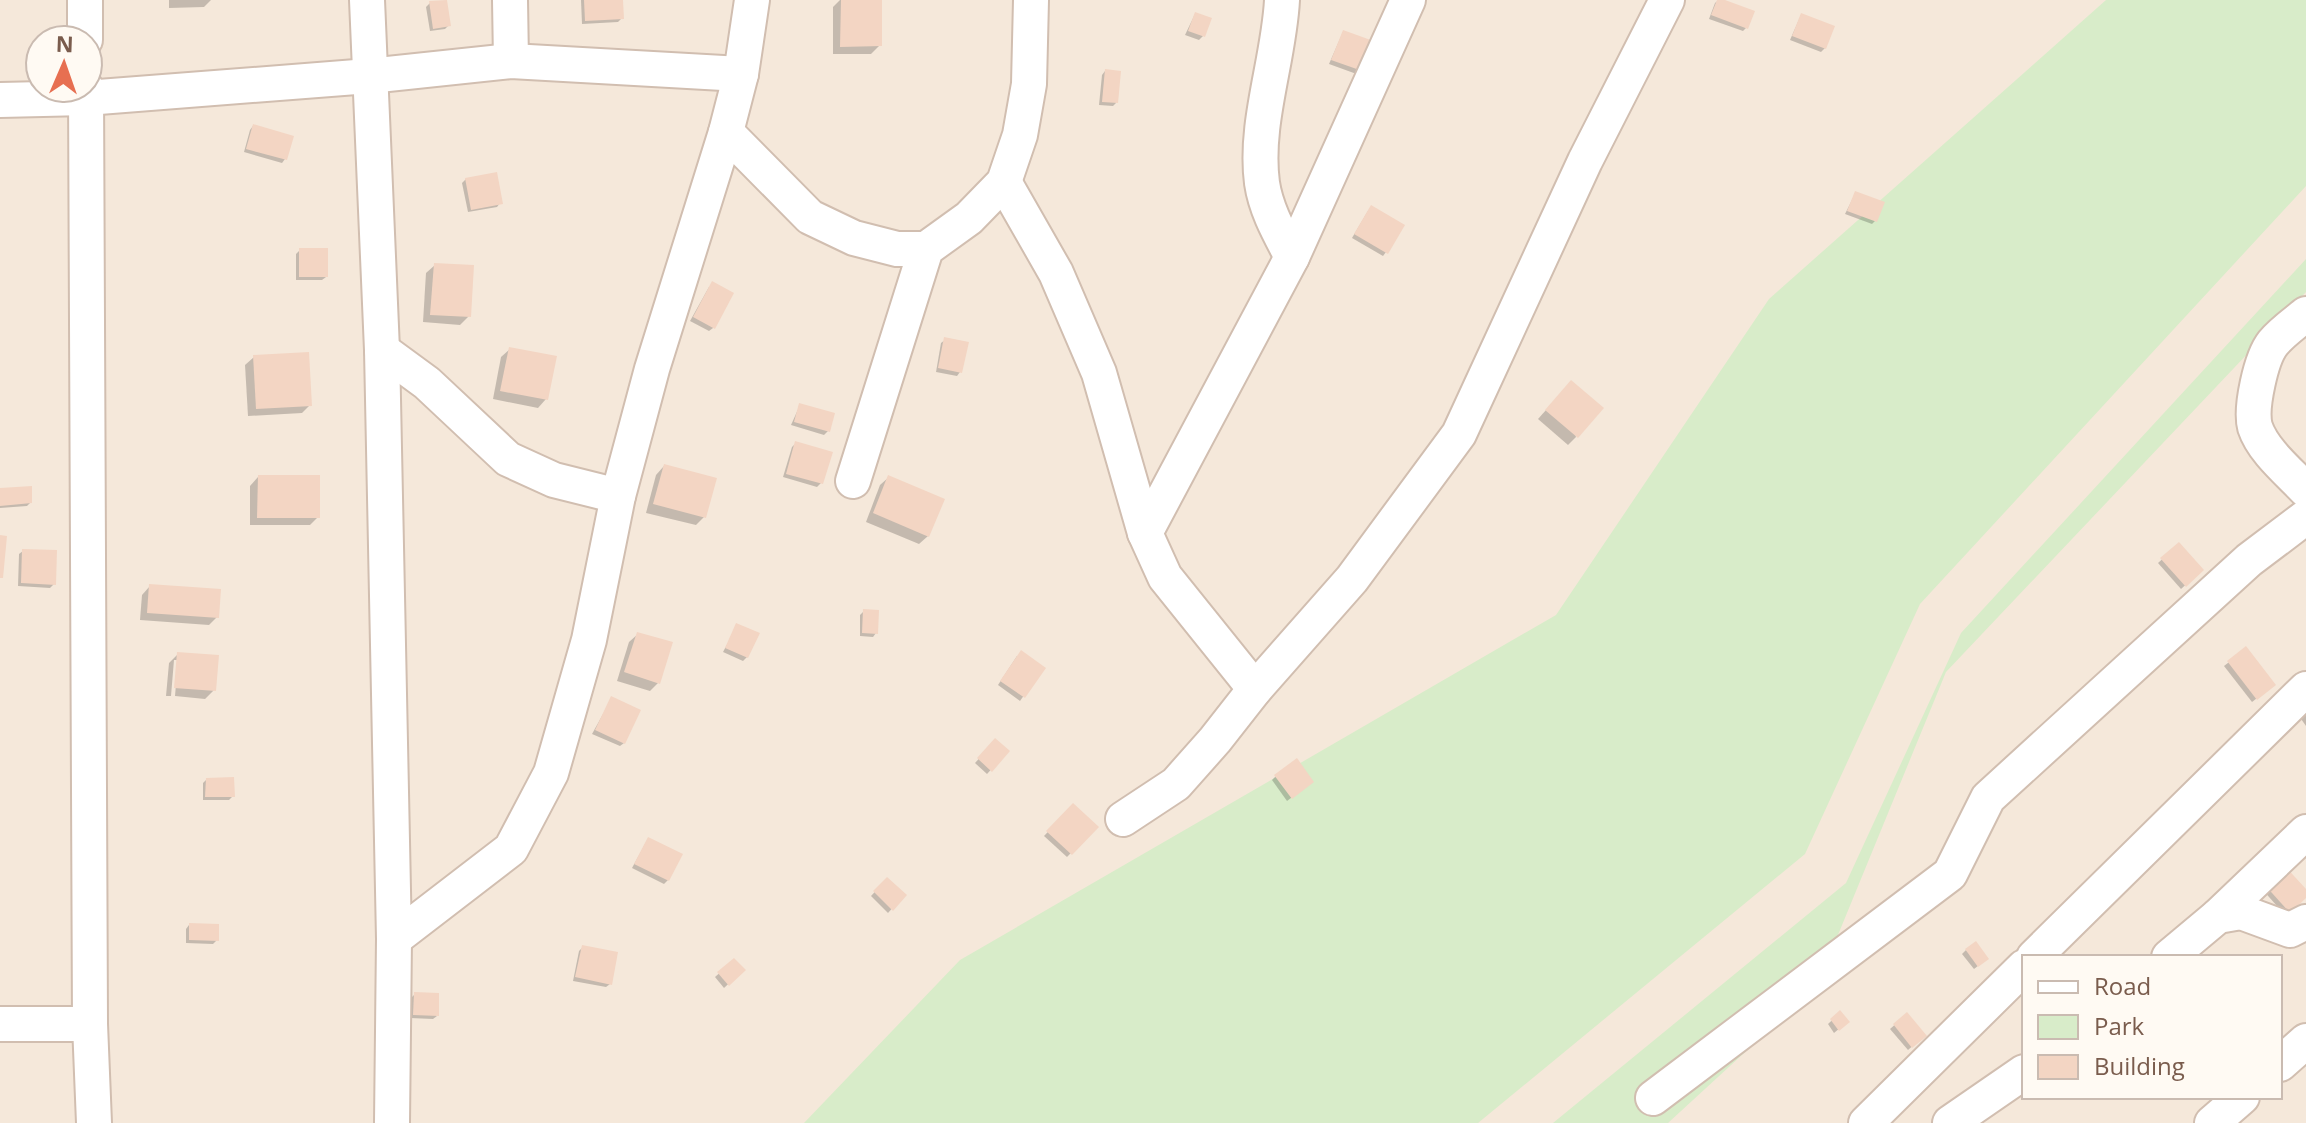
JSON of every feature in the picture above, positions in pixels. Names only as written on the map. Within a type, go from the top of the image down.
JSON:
[{"type":"street","points":[[85,0],[85,24]]},
{"type":"street","points":[[367,0],[382,350],[394,939],[392,1123]]},
{"type":"street","points":[[510,0],[511,61]]},
{"type":"street","points":[[394,939],[511,849],[551,773],[589,640],[618,496],[652,369],[726,132],[741,74],[752,0]]},
{"type":"street","points":[[726,132],[810,217],[854,238],[897,249],[926,249],[969,218],[1004,182],[1020,135],[1029,84],[1031,0]]},
{"type":"street","points":[[1282,0],[1261,143],[1262,184],[1275,224],[1292,257]]},
{"type":"street","points":[[1145,533],[1292,257],[1408,0]]},
{"type":"street","points":[[1123,819],[1176,784],[1215,740],[1255,689],[1352,579],[1459,434],[1652,7]]},
{"type":"street","points":[[104,92],[369,76],[511,61],[741,74]]},
{"type":"street","points":[[0,100],[24,98]]},
{"type":"street","points":[[86,104],[90,1024],[94,1123]]},
{"type":"street","points":[[1004,182],[1056,273],[1099,373],[1145,533],[1165,577],[1255,689]]},
{"type":"street","points":[[853,481],[926,249]]},
{"type":"street","points":[[2306,314],[2273,343],[2263,360],[2255,399],[2255,426],[2270,452],[2306,490]]},
{"type":"street","points":[[382,350],[427,383],[508,459],[554,480],[618,496]]},
{"type":"street","points":[[1653,1098],[1950,874],[1988,798],[2249,560],[2306,517]]},
{"type":"street","points":[[2036,955],[2306,689]]},
{"type":"street","points":[[2171,955],[2218,916],[2306,832]]},
{"type":"street","points":[[2218,916],[2241,912],[2290,930],[2306,922]]},
{"type":"street","points":[[1866,1123],[2022,969]]},
{"type":"street","points":[[0,1024],[90,1024]]},
{"type":"street","points":[[2282,1062],[2306,1041]]},
{"type":"street","points":[[1950,1123],[2022,1073]]},
{"type":"street","points":[[2212,1123],[2240,1099]]},
{"type":"shaded area","points":[[0,0],[2306,0],[2306,1123],[0,1123]]},
{"type":"green space","points":[[2106,0],[2306,0],[2306,186],[1920,604],[1805,854],[1478,1123],[804,1123],[960,960],[1556,615],[1769,299]]},
{"type":"green space","points":[[2306,259],[2306,292],[1946,672],[1817,986],[1668,1123],[1553,1123],[1846,883],[1961,633]]},
{"type":"building","points":[[447,0],[451,26],[433,29],[429,1]]},
{"type":"building","points":[[584,0],[623,0],[624,19],[585,21]]},
{"type":"building","points":[[841,0],[882,0],[882,46],[840,47]]},
{"type":"building","points":[[1717,0],[1755,11],[1748,29],[1711,15]]},
{"type":"building","points":[[1195,12],[1212,18],[1205,37],[1188,31]]},
{"type":"building","points":[[1801,13],[1835,26],[1826,49],[1792,36]]},
{"type":"building","points":[[1343,30],[1379,43],[1368,73],[1331,60]]},
{"type":"building","points":[[1105,69],[1121,71],[1118,103],[1102,102]]},
{"type":"building","points":[[253,124],[294,136],[287,160],[246,149]]},
{"type":"building","points":[[497,172],[503,204],[471,210],[465,178]]},
{"type":"building","points":[[1855,191],[1885,202],[1877,222],[1847,211]]},
{"type":"building","points":[[1371,205],[1405,225],[1388,254],[1354,234]]},
{"type":"building","points":[[299,248],[328,248],[328,277],[299,277]]},
{"type":"building","points":[[434,263],[474,265],[471,317],[430,315]]},
{"type":"building","points":[[712,281],[734,293],[715,329],[693,317]]},
{"type":"building","points":[[944,337],[969,342],[962,373],[938,368]]},
{"type":"building","points":[[509,347],[557,356],[548,400],[500,391]]},
{"type":"building","points":[[309,352],[312,406],[256,409],[253,355]]},
{"type":"building","points":[[1571,380],[1604,408],[1578,438],[1545,410]]},
{"type":"building","points":[[799,403],[835,413],[830,432],[794,422]]},
{"type":"building","points":[[795,441],[833,452],[823,484],[786,474]]},
{"type":"building","points":[[664,464],[717,478],[706,518],[653,504]]},
{"type":"building","points":[[258,475],[320,475],[320,518],[257,518]]},
{"type":"building","points":[[888,475],[945,499],[929,537],[873,513]]},
{"type":"building","points":[[32,486],[32,503],[0,506],[0,488]]},
{"type":"building","points":[[0,535],[7,536],[3,578],[0,578]]},
{"type":"building","points":[[2179,542],[2204,570],[2186,587],[2160,558]]},
{"type":"building","points":[[22,549],[57,550],[56,585],[21,583]]},
{"type":"building","points":[[149,584],[221,589],[219,618],[147,613]]},
{"type":"building","points":[[863,609],[879,610],[878,634],[862,633]]},
{"type":"building","points":[[736,623],[760,633],[748,658],[725,648]]},
{"type":"building","points":[[637,632],[673,642],[660,684],[624,672]]},
{"type":"building","points":[[2246,646],[2276,685],[2257,700],[2227,661]]},
{"type":"building","points":[[1021,650],[1046,668],[1025,698],[1000,681]]},
{"type":"building","points":[[177,652],[219,655],[216,691],[174,688]]},
{"type":"building","points":[[611,696],[641,710],[625,744],[595,730]]},
{"type":"building","points":[[995,738],[1010,751],[992,772],[977,758]]},
{"type":"building","points":[[1297,758],[1314,782],[1292,799],[1274,775]]},
{"type":"building","points":[[234,777],[235,797],[205,797],[206,778]]},
{"type":"building","points":[[1073,803],[1099,827],[1072,855],[1046,831]]},
{"type":"building","points":[[648,837],[683,854],[669,881],[634,864]]},
{"type":"building","points":[[2284,865],[2306,889],[2306,898],[2290,913],[2263,883]]},
{"type":"building","points":[[887,877],[907,895],[893,911],[873,891]]},
{"type":"building","points":[[189,923],[219,924],[219,941],[189,940]]},
{"type":"building","points":[[1976,941],[1989,959],[1978,967],[1965,949]]},
{"type":"building","points":[[582,945],[618,952],[612,985],[575,977]]},
{"type":"building","points":[[734,958],[746,970],[729,986],[717,972]]},
{"type":"building","points":[[414,992],[439,993],[439,1016],[413,1015]]},
{"type":"building","points":[[1840,1010],[1850,1022],[1839,1031],[1830,1019]]},
{"type":"building","points":[[1907,1012],[1927,1036],[1912,1048],[1893,1024]]}]
